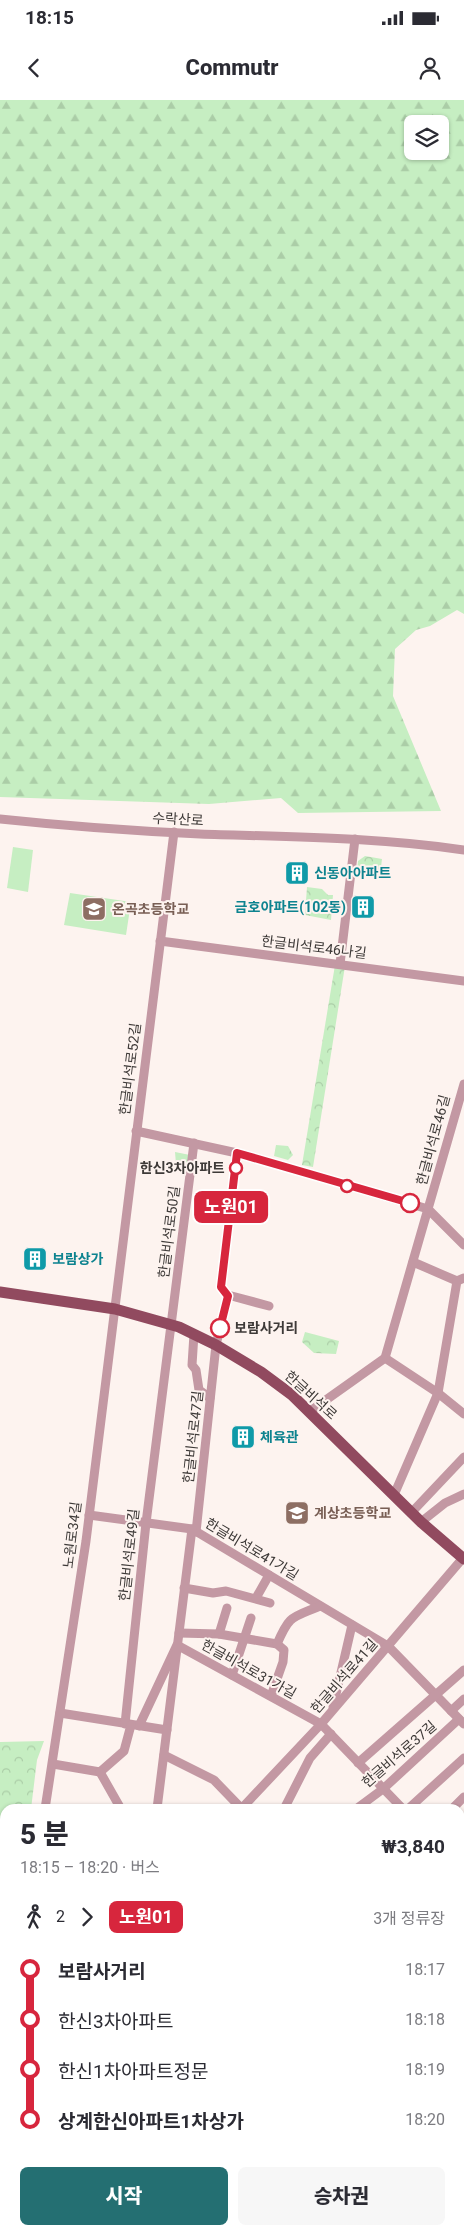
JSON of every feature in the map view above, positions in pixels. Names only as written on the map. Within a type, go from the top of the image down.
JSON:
[{"type":"main road","name":"한글비석로","points":[[0,1292],[115,1309],[171,1324],[216,1345],[261,1372],[292,1394],[421,1522],[464,1559]]},
{"type":"street","name":"수락산로","points":[[0,819],[174,832],[355,839],[464,850]]},
{"type":"street","name":"한글비석로52길","points":[[115,1309],[174,832]]},
{"type":"street","points":[[340,964],[355,839]]},
{"type":"street","name":"한글비석로46나길","points":[[160,941],[464,981]]},
{"type":"street","name":"한글비석로46길","points":[[385,1358],[463,1090]]},
{"type":"street","points":[[136,1131],[237,1153],[428,1209],[464,1245]]},
{"type":"street","name":"한글비석로50길","points":[[171,1324],[194,1143]]},
{"type":"street","points":[[237,1153],[221,1287],[228,1296],[269,1306]]},
{"type":"street","points":[[394,1495],[438,1393],[461,1280],[413,1262]]},
{"type":"street","name":"한글비석로47길","points":[[158,1804],[184,1588],[194,1531],[216,1345],[228,1296]]},
{"type":"street","name":"노원로34길","points":[[46,1804],[89,1515],[115,1309]]},
{"type":"street","name":"한글비석로49길","points":[[132,1725],[146,1523],[171,1324]]},
{"type":"street","points":[[194,1334],[192,1364],[196,1370],[199,1390],[210,1398]]},
{"type":"street","points":[[309,1412],[385,1358],[438,1393],[464,1414]]},
{"type":"street","points":[[412,1512],[464,1456]]},
{"type":"street","points":[[421,1522],[445,1503],[464,1494]]},
{"type":"street","name":"한글비석로41가길","points":[[89,1515],[194,1531],[388,1646]]},
{"type":"street","name":"한글비석로41길","points":[[246,1804],[321,1724],[464,1559]]},
{"type":"street","points":[[256,1598],[269,1575]]},
{"type":"street","points":[[184,1588],[214,1593],[226,1591],[270,1603]]},
{"type":"street","points":[[277,1644],[290,1618],[298,1613],[320,1606]]},
{"type":"street","points":[[219,1634],[227,1608]]},
{"type":"street","points":[[232,1676],[251,1618]]},
{"type":"street","points":[[333,1710],[352,1625]]},
{"type":"street","points":[[179,1633],[219,1634],[277,1644],[284,1650],[283,1662],[271,1696]]},
{"type":"street","name":"한글비석로47길","points":[[100,1772],[124,1751],[132,1725],[177,1645]]},
{"type":"street","name":"한글비석로31가길","points":[[177,1645],[321,1724],[398,1804]]},
{"type":"street","name":"한글비석로37길","points":[[363,1804],[462,1722],[388,1646]]},
{"type":"street","points":[[358,1763],[464,1670]]},
{"type":"street","points":[[451,1711],[464,1699]]},
{"type":"street","points":[[60,1713],[167,1730]]},
{"type":"street","points":[[287,1804],[310,1758],[331,1734]]},
{"type":"street","points":[[299,1747],[310,1758]]},
{"type":"street","points":[[164,1755],[214,1780],[238,1804]]},
{"type":"street","points":[[413,1804],[464,1758]]},
{"type":"street","points":[[53,1764],[100,1772],[118,1804]]},
{"type":"green space","points":[[0,100],[464,100],[464,614],[457,610],[430,626],[416,630],[395,649],[393,696],[441,811],[298,813],[281,798],[209,804],[0,797]]},
{"type":"green space","points":[[13,847],[33,850],[28,892],[7,888]]},
{"type":"green space","points":[[365,856],[382,859],[380,875],[357,872],[358,861]]},
{"type":"green space","points":[[307,887],[322,889],[328,895],[333,895],[331,920],[305,915]]},
{"type":"green space","points":[[70,893],[131,902],[126,935],[64,925]]},
{"type":"green space","points":[[335,965],[345,966],[313,1167],[302,1165]]},
{"type":"green space","points":[[276,1145],[288,1146],[293,1155],[288,1160],[274,1156]]},
{"type":"green space","points":[[175,1152],[190,1155],[188,1167],[176,1164]]},
{"type":"green space","points":[[305,1332],[339,1341],[336,1354],[314,1353],[302,1342]]},
{"type":"green space","points":[[44,1741],[37,1760],[32,1804],[0,1804],[0,1742]]},
{"type":"bus line","name":"노원01","points":[[220,1328],[228,1296],[221,1287],[237,1153],[410,1203]]},
{"type":"place","name":"신동아아파트","points":[[297,873]]},
{"type":"place","name":"금호아파트(102동)","points":[[363,907]]},
{"type":"place","name":"온곡초등학교","points":[[94,909]]},
{"type":"place","name":"한신3차아파트","points":[[236,1168]]},
{"type":"place","name":"보람상가","points":[[35,1259]]},
{"type":"place","name":"보람사거리","points":[[220,1328]]},
{"type":"place","name":"체육관","points":[[243,1437]]},
{"type":"place","name":"계상초등학교","points":[[297,1513]]}]
